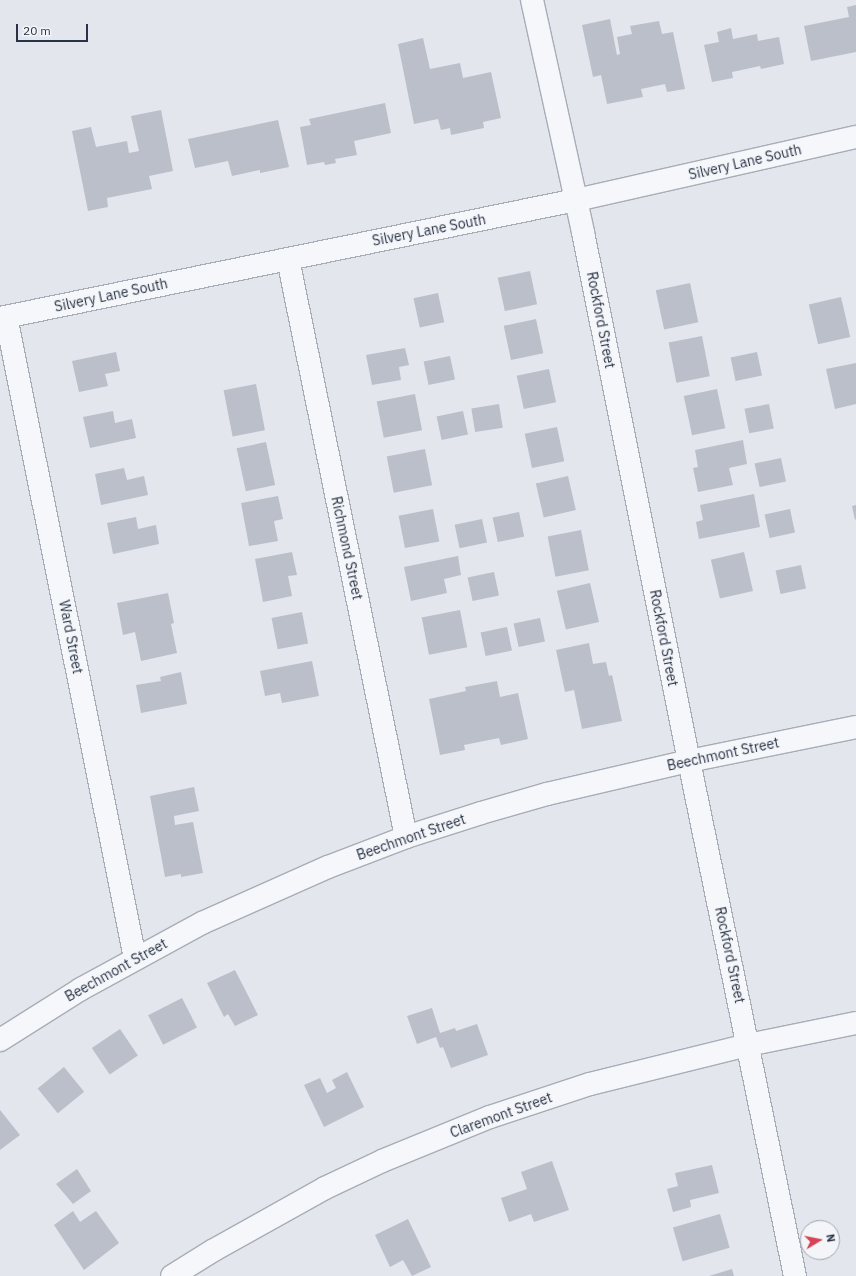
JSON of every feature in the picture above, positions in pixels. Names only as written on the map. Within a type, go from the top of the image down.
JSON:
[{"type":"street","name":"Rockford Street","points":[[532,0],[576,200],[795,1276]]},
{"type":"street","name":"Silvery Lane South","points":[[3,317],[576,200],[856,137]]},
{"type":"street","name":"Richmond Street","points":[[288,258],[406,837]]},
{"type":"street","name":"Ward Street","points":[[3,317],[135,958]]},
{"type":"street","name":"Beechmont Street","points":[[0,1040],[81,989],[135,958],[202,923],[328,867],[406,837],[547,794],[689,761],[856,727]]},
{"type":"street","name":"Claremont Street","points":[[172,1276],[220,1246],[325,1188],[382,1161],[490,1117],[590,1084],[748,1044],[856,1023]]},
{"type":"building","points":[[856,5],[856,52],[811,61],[804,26],[849,17],[847,7]]},
{"type":"building","points":[[610,19],[617,55],[620,54],[617,37],[632,34],[630,26],[659,21],[662,34],[673,32],[685,89],[667,92],[665,84],[641,89],[643,97],[607,104],[601,75],[593,77],[582,25]]},
{"type":"building","points":[[731,28],[733,39],[757,34],[758,41],[779,37],[784,64],[761,69],[760,66],[732,72],[733,78],[712,82],[704,45],[719,42],[717,32]]},
{"type":"building","points":[[423,38],[430,69],[460,63],[463,78],[491,72],[501,118],[483,122],[484,128],[451,135],[450,128],[441,130],[438,119],[414,124],[398,44]]},
{"type":"building","points":[[385,103],[391,133],[354,141],[357,155],[335,159],[336,163],[325,165],[324,162],[307,165],[300,127],[311,125],[309,119]]},
{"type":"building","points":[[161,110],[173,171],[149,176],[152,189],[107,198],[108,207],[88,211],[72,131],[91,127],[96,147],[127,141],[129,153],[139,151],[131,116]]},
{"type":"building","points":[[278,120],[289,167],[260,173],[260,170],[232,176],[228,161],[195,168],[188,139]]},
{"type":"building","points":[[530,271],[537,304],[505,311],[498,278]]},
{"type":"building","points":[[690,283],[698,322],[664,329],[656,290]]},
{"type":"building","points":[[438,293],[444,322],[420,328],[414,298]]},
{"type":"building","points":[[841,297],[850,337],[818,344],[809,304]]},
{"type":"building","points":[[536,319],[543,353],[511,360],[504,326]]},
{"type":"building","points":[[702,336],[710,376],[676,383],[669,342]]},
{"type":"building","points":[[405,348],[409,365],[399,367],[401,380],[372,385],[366,355]]},
{"type":"building","points":[[116,352],[120,371],[105,374],[108,386],[79,392],[72,361]]},
{"type":"building","points":[[757,352],[762,375],[736,381],[731,358]]},
{"type":"building","points":[[450,356],[455,379],[429,385],[424,362]]},
{"type":"building","points":[[856,363],[856,404],[835,409],[826,369]]},
{"type":"building","points":[[549,369],[556,402],[524,409],[517,376]]},
{"type":"building","points":[[256,384],[265,430],[233,436],[224,390]]},
{"type":"building","points":[[717,389],[725,428],[692,435],[684,396]]},
{"type":"building","points":[[415,394],[422,430],[384,438],[377,401]]},
{"type":"building","points":[[499,404],[503,428],[475,432],[471,408]]},
{"type":"building","points":[[769,404],[774,429],[749,433],[744,409]]},
{"type":"building","points":[[113,411],[115,423],[132,419],[136,438],[90,448],[83,417]]},
{"type":"building","points":[[463,411],[468,434],[442,440],[437,417]]},
{"type":"building","points":[[557,427],[564,461],[532,468],[525,434]]},
{"type":"building","points":[[743,440],[747,464],[729,468],[733,485],[698,492],[693,468],[698,467],[695,450]]},
{"type":"building","points":[[266,442],[275,485],[246,491],[237,448]]},
{"type":"building","points":[[425,449],[432,485],[394,493],[387,456]]},
{"type":"building","points":[[781,458],[786,481],[760,487],[755,464]]},
{"type":"building","points":[[124,468],[127,480],[144,476],[148,495],[101,505],[95,474]]},
{"type":"building","points":[[568,476],[576,510],[544,518],[536,483]]},
{"type":"building","points":[[754,494],[760,527],[699,539],[696,522],[703,520],[700,505]]},
{"type":"building","points":[[278,496],[283,519],[274,521],[278,541],[249,546],[241,503]]},
{"type":"building","points":[[856,505],[856,519],[855,520],[852,506]]},
{"type":"building","points":[[433,509],[439,541],[405,548],[399,516]]},
{"type":"building","points":[[790,509],[795,532],[770,538],[765,514]]},
{"type":"building","points":[[519,512],[524,536],[498,542],[493,518]]},
{"type":"building","points":[[136,517],[138,529],[156,525],[159,544],[113,554],[107,523]]},
{"type":"building","points":[[482,519],[487,542],[460,548],[455,525]]},
{"type":"building","points":[[581,530],[589,570],[555,577],[548,536]]},
{"type":"building","points":[[292,552],[297,575],[288,576],[292,596],[263,602],[255,559]]},
{"type":"building","points":[[744,552],[753,591],[720,599],[711,560]]},
{"type":"building","points":[[458,556],[461,575],[444,579],[447,593],[411,601],[404,567]]},
{"type":"building","points":[[801,565],[806,588],[781,594],[776,570]]},
{"type":"building","points":[[494,572],[499,595],[473,601],[468,578]]},
{"type":"building","points":[[590,583],[599,622],[566,630],[557,591]]},
{"type":"building","points":[[168,593],[174,623],[171,624],[177,653],[141,661],[135,632],[123,635],[117,603]]},
{"type":"building","points":[[460,610],[467,647],[429,655],[422,617]]},
{"type":"building","points":[[302,612],[308,643],[278,649],[272,618]]},
{"type":"building","points":[[540,618],[545,641],[519,647],[514,624]]},
{"type":"building","points":[[507,627],[512,650],[486,656],[481,633]]},
{"type":"building","points":[[589,643],[593,664],[606,662],[609,676],[612,675],[622,721],[582,729],[574,690],[565,692],[556,650]]},
{"type":"building","points":[[312,661],[319,696],[282,703],[280,693],[265,696],[260,671]]},
{"type":"building","points":[[181,672],[187,704],[141,713],[136,685],[161,681],[160,677]]},
{"type":"building","points":[[497,681],[500,697],[518,693],[528,739],[501,745],[499,738],[464,745],[465,750],[440,755],[429,699],[466,691],[465,687]]},
{"type":"building","points":[[194,787],[199,811],[174,816],[175,825],[193,822],[203,873],[181,877],[181,874],[165,877],[150,796]]},
{"type":"building","points":[[235,970],[258,1015],[235,1026],[228,1014],[224,1017],[207,983]]},
{"type":"building","points":[[182,998],[197,1027],[163,1045],[148,1015]]},
{"type":"building","points":[[432,1008],[440,1033],[455,1028],[456,1031],[477,1024],[488,1055],[451,1068],[443,1047],[440,1048],[436,1037],[417,1044],[407,1016]]},
{"type":"building","points":[[120,1029],[138,1056],[110,1075],[92,1048]]},
{"type":"building","points":[[64,1067],[84,1092],[58,1113],[38,1088]]},
{"type":"building","points":[[347,1072],[364,1107],[324,1127],[304,1085],[320,1078],[327,1093],[336,1088],[332,1080]]},
{"type":"building","points":[[0,1110],[20,1135],[0,1150]]},
{"type":"building","points":[[552,1161],[569,1210],[534,1222],[531,1214],[509,1222],[501,1198],[527,1189],[521,1172]]},
{"type":"building","points":[[712,1165],[719,1193],[690,1200],[691,1207],[673,1212],[667,1189],[678,1186],[675,1173]]},
{"type":"building","points":[[77,1169],[91,1191],[73,1204],[56,1184]]},
{"type":"building","points":[[73,1211],[80,1222],[96,1211],[119,1243],[84,1270],[54,1225]]},
{"type":"building","points":[[720,1214],[730,1248],[683,1261],[673,1228]]},
{"type":"building","points":[[408,1219],[431,1267],[412,1276],[403,1260],[390,1267],[375,1235]]},
{"type":"building","points":[[732,1269],[734,1276],[709,1276]]}]
